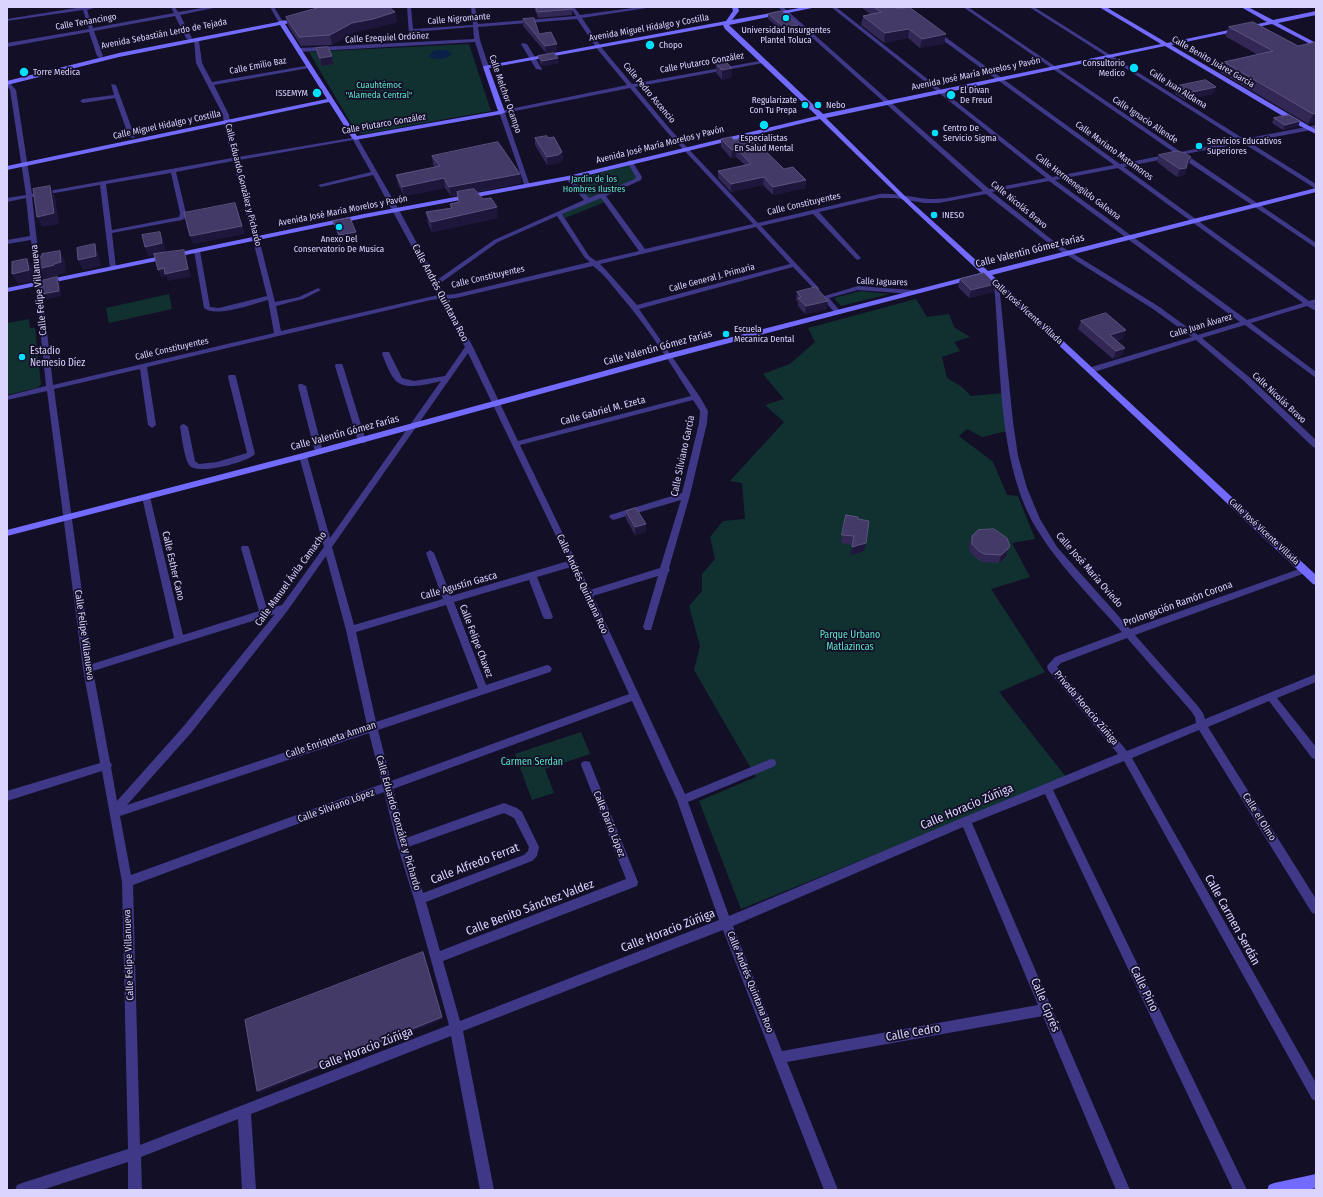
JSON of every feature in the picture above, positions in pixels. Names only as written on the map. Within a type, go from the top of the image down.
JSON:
[{"type":"main road","points":[[728,23],[736,11],[735,7]]},
{"type":"main road","name":"Avenida Miguel Hidalgo y Costilla","points":[[486,66],[814,7]]},
{"type":"main road","name":"Calle Benito Juárez Garcia","points":[[1102,7],[1298,123],[1314,130]]},
{"type":"main road","points":[[1244,7],[1316,45]]},
{"type":"main road","name":"Avenida José María Morelos y Pavón","points":[[7,290],[396,210],[568,178],[685,148],[821,116],[1316,13]]},
{"type":"main road","name":"Avenida Sebastián Lerdo de Tejada","points":[[36,75],[114,56],[196,41],[294,20]]},
{"type":"main road","name":"Avenida Sebastián Lerdo de Tejada","points":[[7,83],[100,56],[189,38],[281,23]]},
{"type":"main road","name":"Calle Andrés Quintana Roo","points":[[281,23],[355,138]]},
{"type":"main road","name":"Calle José Vicente Villada","points":[[728,23],[726,25],[727,28],[821,116],[904,198],[1315,578]]},
{"type":"main road","name":"Calle Melchor Ocampo","points":[[486,66],[502,112]]},
{"type":"main road","name":"Calle Miguel Hidalgo y Costilla","points":[[7,163],[24,162],[329,98]]},
{"type":"main road","name":"Calle Plutarco González","points":[[355,138],[502,112]]},
{"type":"main road","name":"Calle Miguel Hidalgo y Costilla","points":[[7,168],[24,162],[132,137],[226,119]]},
{"type":"main road","name":"Calle Valentín Gómez Farías","points":[[7,534],[67,517],[362,441],[669,356],[912,292],[1132,238],[1316,190]]},
{"type":"main road","points":[[1274,1190],[1316,1181]]},
{"type":"street","points":[[7,20],[95,7]]},
{"type":"street","points":[[173,7],[189,38]]},
{"type":"street","name":"Calle Tenancingo","points":[[7,45],[216,7]]},
{"type":"street","name":"Calle Andrés Quintana Roo","points":[[272,7],[281,23]]},
{"type":"street","points":[[409,7],[411,31],[409,44]]},
{"type":"street","name":"Calle Melchor Ocampo","points":[[473,7],[474,26],[477,40],[486,66]]},
{"type":"street","name":"Calle Pedro Ascencio","points":[[572,7],[598,46],[685,148],[817,289]]},
{"type":"street","name":"Calle Nigromante","points":[[411,31],[578,17],[651,7]]},
{"type":"street","name":"Calle Nicolás Bravo","points":[[780,7],[987,192],[1067,254],[1144,300],[1197,337],[1271,402],[1316,445]]},
{"type":"street","name":"Calle Hermenegildo Galeana","points":[[834,7],[1050,179],[1132,238],[1316,376]]},
{"type":"street","name":"Calle Ignacio Allende","points":[[965,7],[1316,246]]},
{"type":"street","name":"Calle Juan Aldama","points":[[1031,7],[1316,187]]},
{"type":"street","points":[[85,8],[100,56]]},
{"type":"street","name":"Calle Mariano Matamoros","points":[[933,30],[1316,309]]},
{"type":"street","name":"Calle Ezequiel Ordóñez","points":[[299,50],[477,40]]},
{"type":"street","name":"Calle Eduardo González y Pichardo","points":[[196,41],[199,63],[211,84],[226,119],[273,305],[278,334]]},
{"type":"street","points":[[524,44],[539,69]]},
{"type":"street","name":"Calle Plutarco González","points":[[502,112],[631,85],[763,61]]},
{"type":"street","name":"Calle Emilio Baz","points":[[211,84],[309,66]]},
{"type":"street","name":"Calle Felipe Villanueva","points":[[7,83],[13,90],[29,196],[50,388],[88,669],[127,882],[135,1190]]},
{"type":"street","points":[[113,84],[132,137]]},
{"type":"street","points":[[83,101],[117,96]]},
{"type":"street","name":"Calle Melchor Ocampo","points":[[502,112],[527,186]]},
{"type":"street","name":"Calle Constituyentes","points":[[7,398],[442,296],[456,296],[880,196],[890,195],[931,202],[1245,141],[1314,130]]},
{"type":"street","name":"Calle Andrés Quintana Roo","points":[[355,138],[396,210],[469,348],[588,594],[682,800],[726,922],[832,1190]]},
{"type":"street","name":"Calle Plutarco González","points":[[7,200],[355,138]]},
{"type":"street","points":[[435,284],[496,241],[587,200],[638,180],[639,177],[630,162]]},
{"type":"street","points":[[109,232],[178,219],[183,216],[173,170]]},
{"type":"street","points":[[320,185],[375,173]]},
{"type":"street","points":[[568,178],[587,200]]},
{"type":"street","points":[[103,183],[113,268]]},
{"type":"street","points":[[602,194],[642,251]]},
{"type":"street","points":[[814,211],[858,258]]},
{"type":"street","name":"Calle Silviano García","points":[[558,213],[584,253],[603,270],[635,308],[669,356],[704,411],[703,423],[686,495],[666,570],[648,627]]},
{"type":"street","points":[[7,242],[34,237]]},
{"type":"street","points":[[197,251],[207,308],[218,310],[271,297]]},
{"type":"street","name":"Calle General J. Primaria","points":[[635,308],[794,265]]},
{"type":"street","name":"Calle José María Oviedo","points":[[997,285],[1007,416],[1014,454],[1026,498],[1036,522],[1045,536],[1084,583],[1194,708],[1200,716],[1202,726]]},
{"type":"street","name":"Calle Jaguares","points":[[837,312],[824,296],[858,288],[912,292]]},
{"type":"street","points":[[273,305],[302,298],[318,290]]},
{"type":"street","name":"Calle Juan Álvarez","points":[[1091,370],[1316,301]]},
{"type":"street","name":"Calle Manuel Ávila Camacho","points":[[115,811],[187,730],[285,608],[446,378],[469,348]]},
{"type":"street","points":[[386,354],[397,377],[403,382],[410,383],[446,378]]},
{"type":"street","points":[[143,366],[152,425]]},
{"type":"street","points":[[339,366],[362,441]]},
{"type":"street","points":[[184,427],[191,461],[195,466],[205,467],[252,454],[232,377]]},
{"type":"street","points":[[302,386],[319,452]]},
{"type":"street","name":"Calle Gabriel M. Ezeta","points":[[515,444],[696,397]]},
{"type":"street","name":"Calle Eduardo González y Pichardo","points":[[303,456],[351,630],[372,726],[402,844],[420,899],[456,1028],[488,1190]]},
{"type":"street","points":[[231,461],[235,474]]},
{"type":"street","points":[[613,517],[686,495]]},
{"type":"street","name":"Calle Esther Cano","points":[[146,497],[179,639]]},
{"type":"street","points":[[245,548],[264,613]]},
{"type":"street","name":"Calle Felipe Chavez","points":[[430,553],[483,689]]},
{"type":"street","name":"Calle Agustín Gasca","points":[[351,630],[573,563]]},
{"type":"street","points":[[588,594],[666,570]]},
{"type":"street","name":"Prolongación Ramón Corona","points":[[1058,660],[1305,570]]},
{"type":"street","points":[[532,576],[548,617]]},
{"type":"street","points":[[88,669],[179,639],[285,608]]},
{"type":"street","name":"Privada Horacio Zúñiga","points":[[1058,660],[1052,666],[1053,670],[1126,756]]},
{"type":"street","name":"Calle Enriqueta Amman","points":[[115,811],[547,669]]},
{"type":"street","name":"Calle Horacio Zúñiga","points":[[22,1190],[135,1153],[726,922],[966,821],[1202,726],[1316,678]]},
{"type":"street","name":"Calle Silviano López","points":[[127,882],[634,696]]},
{"type":"street","points":[[1271,697],[1316,755]]},
{"type":"street","name":"Calle el Olmo","points":[[1202,726],[1316,909]]},
{"type":"street","name":"Calle Carmen Serdán","points":[[1126,756],[1316,1095]]},
{"type":"street","points":[[682,800],[772,763]]},
{"type":"street","points":[[7,796],[106,765]]},
{"type":"street","name":"Calle Darío López","points":[[586,765],[633,882]]},
{"type":"street","name":"Calle Pino","points":[[1047,788],[1240,1190]]},
{"type":"street","name":"Calle Alfredo Ferrat","points":[[402,844],[504,808],[513,811],[518,815],[534,847],[533,853],[528,858],[420,899]]},
{"type":"street","name":"Calle Ciprés","points":[[966,821],[1123,1190]]},
{"type":"street","name":"Calle Benito Sánchez Valdez","points":[[436,958],[633,882]]},
{"type":"street","name":"Calle Cedro","points":[[780,1057],[1047,1009]]},
{"type":"street","points":[[244,1110],[249,1190]]},
{"type":"green space","name":"Cuauhtémoc \"Alameda Central\"","points":[[469,44],[491,111],[363,134],[356,132],[309,52]]},
{"type":"green space","name":"Jardín de los Hombres Ilustres","points":[[629,165],[638,179],[588,198],[573,180]]},
{"type":"green space","points":[[600,197],[605,202],[565,218],[562,214]]},
{"type":"green space","points":[[861,291],[889,294],[841,306],[834,298]]},
{"type":"green space","points":[[169,294],[172,309],[109,323],[106,308]]},
{"type":"green space","name":"Parque Urbano Matlazincas","points":[[916,299],[927,317],[949,314],[954,327],[970,337],[954,342],[960,351],[942,357],[947,378],[962,387],[971,396],[1004,393],[1007,431],[982,437],[967,429],[959,436],[993,462],[1007,495],[1018,496],[1035,539],[1012,543],[1030,577],[991,589],[1045,672],[999,692],[1066,777],[741,909],[699,801],[756,777],[694,670],[700,646],[689,606],[702,591],[702,574],[715,559],[710,537],[723,521],[745,519],[742,483],[730,481],[784,422],[765,405],[784,399],[763,374],[790,364],[815,342],[808,328]]},
{"type":"green space","name":"Estadio Nemesio Díez","points":[[29,319],[30,328],[35,328],[41,385],[37,388],[7,395],[7,323]]},
{"type":"green space","name":"Carmen Serdan","points":[[581,732],[590,754],[545,769],[554,793],[532,800],[515,754]]},
{"type":"water","points":[[447,50],[452,54],[447,58],[440,59],[434,59],[429,56],[433,51]]},
{"type":"building","points":[[321,7],[389,7],[395,12],[373,19],[352,23],[330,35],[299,37],[286,17]]},
{"type":"building","points":[[536,7],[571,7],[572,9],[538,12]]},
{"type":"building","points":[[874,7],[895,7],[898,9],[909,7],[946,34],[922,39],[909,29],[885,33],[863,16],[881,12]]},
{"type":"building","points":[[782,11],[798,25],[784,27],[768,14]]},
{"type":"building","points":[[534,18],[539,34],[551,32],[557,44],[545,46],[523,19]]},
{"type":"building","points":[[1253,22],[1298,46],[1316,42],[1316,113],[1313,114],[1224,62],[1273,51],[1229,27]]},
{"type":"building","points":[[328,47],[332,56],[320,58],[316,48]]},
{"type":"building","points":[[554,53],[558,58],[542,61],[538,56]]},
{"type":"building","points":[[726,62],[732,68],[722,70],[716,64]]},
{"type":"building","points":[[1206,80],[1216,87],[1188,93],[1177,86]]},
{"type":"building","points":[[1289,115],[1300,121],[1285,125],[1274,118]]},
{"type":"building","points":[[547,136],[548,138],[554,137],[562,152],[558,155],[547,157],[535,138]]},
{"type":"building","points":[[750,136],[784,169],[793,167],[806,180],[773,187],[764,177],[731,184],[718,171],[751,164],[737,149],[732,150],[721,139],[731,137],[734,140]]},
{"type":"building","points":[[498,142],[520,174],[449,187],[444,178],[402,187],[396,175],[440,166],[432,156]]},
{"type":"building","points":[[1177,151],[1185,153],[1191,157],[1188,160],[1186,168],[1180,169],[1159,155]]},
{"type":"building","points":[[50,186],[54,213],[37,217],[33,189]]},
{"type":"building","points":[[474,189],[483,199],[491,198],[497,207],[431,222],[426,212],[452,208],[450,204],[459,202],[457,192]]},
{"type":"building","points":[[235,203],[242,226],[190,236],[184,213]]},
{"type":"building","points":[[350,218],[356,232],[339,235],[333,221]]},
{"type":"building","points":[[160,232],[162,243],[145,247],[142,235]]},
{"type":"building","points":[[95,244],[96,256],[78,260],[77,248]]},
{"type":"building","points":[[184,250],[188,269],[165,274],[164,268],[158,270],[154,254]]},
{"type":"building","points":[[60,251],[61,262],[38,269],[36,257],[42,256],[42,254]]},
{"type":"building","points":[[27,259],[29,270],[12,274],[12,262]]},
{"type":"building","points":[[984,273],[995,284],[971,290],[960,279]]},
{"type":"building","points":[[57,277],[59,291],[42,294],[41,281]]},
{"type":"building","points":[[816,287],[828,301],[806,306],[798,298],[801,297],[797,292]]},
{"type":"building","points":[[1106,313],[1126,330],[1110,335],[1125,348],[1116,351],[1081,321]]},
{"type":"building","points":[[636,508],[646,524],[635,527],[626,511]]},
{"type":"building","points":[[846,515],[869,521],[866,543],[852,547],[854,536],[842,535]]},
{"type":"building","points":[[994,529],[1007,538],[1010,546],[1001,555],[984,554],[972,544],[972,536],[978,530]]},
{"type":"building","points":[[423,952],[442,1017],[257,1091],[245,1020]]},
{"type":"place","name":"Universidad Insurgentes Plantel Toluca","points":[[786,18]]},
{"type":"place","name":"Chopo","points":[[650,45]]},
{"type":"place","name":"Consultorio Medico","points":[[1134,68]]},
{"type":"place","name":"Torre Medica","points":[[24,72]]},
{"type":"place","name":"ISSEMYM","points":[[317,93]]},
{"type":"place","name":"El Divan De Freud","points":[[951,95]]},
{"type":"place","name":"Regularizate Con Tu Prepa","points":[[805,105]]},
{"type":"place","name":"Nebo","points":[[818,105]]},
{"type":"place","name":"Especialistas En Salud Mental","points":[[764,125]]},
{"type":"place","name":"Centro De Servicio Sigma","points":[[935,133]]},
{"type":"place","name":"Servicios Educativos Superiores","points":[[1199,146]]},
{"type":"place","name":"INESO","points":[[934,215]]},
{"type":"place","name":"Anexo Del Conservatorio De Musica","points":[[339,227]]},
{"type":"place","name":"Escuela Mecanica Dental","points":[[726,334]]},
{"type":"place","name":"Estadio Nemesio Díez","points":[[22,357]]}]
